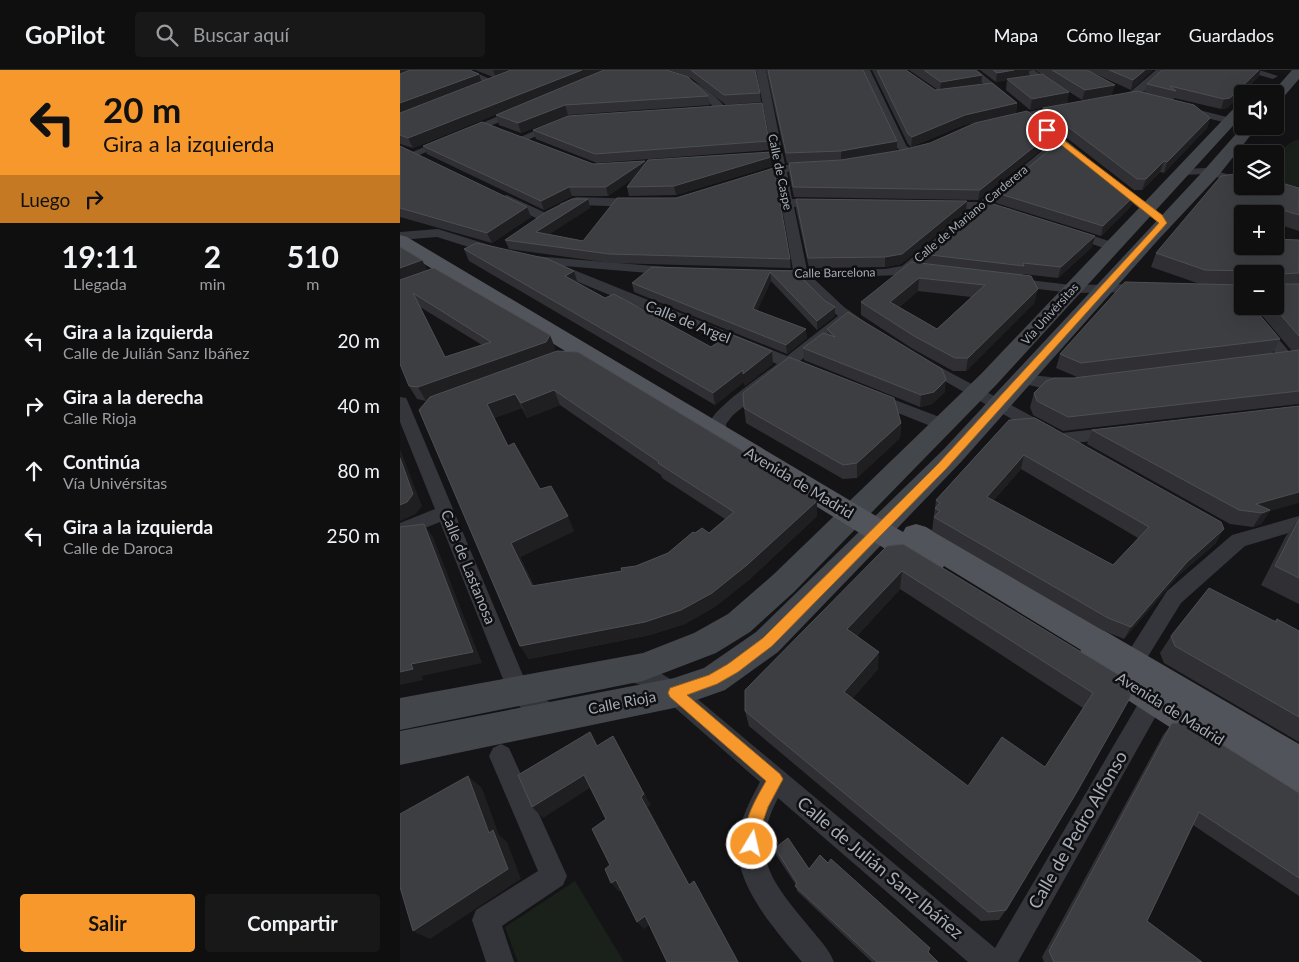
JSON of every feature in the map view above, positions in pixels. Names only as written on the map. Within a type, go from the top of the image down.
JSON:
[{"type":"main road","points":[[1284,88],[1299,70]]},
{"type":"main road","points":[[1264,85],[1275,73]]},
{"type":"main road","name":"Vía Univérsitas","points":[[871,518],[999,405],[1105,288],[1156,216],[1184,172],[1234,124]]},
{"type":"main road","name":"Vía Univérsitas","points":[[871,518],[944,425],[1064,301],[1071,289],[1113,246],[1156,216],[1212,172],[1243,135]]},
{"type":"main road","name":"Avenida de Madrid","points":[[402,236],[440,275],[574,355],[720,426]]},
{"type":"main road","name":"Avenida de Madrid","points":[[402,236],[871,518],[1150,697],[1299,789]]},
{"type":"main road","name":"Avenida de Madrid","points":[[871,518],[1136,665],[1299,763]]},
{"type":"main road","name":"Calle Rioja","points":[[400,714],[624,671],[687,652],[739,623],[871,518]]},
{"type":"main road","name":"Calle Rioja","points":[[400,748],[674,693],[712,680],[751,656],[871,518]]},
{"type":"street","points":[[462,70],[501,82],[479,90]]},
{"type":"street","points":[[652,70],[693,83],[727,109],[702,110]]},
{"type":"street","points":[[864,70],[904,154]]},
{"type":"street","points":[[971,70],[998,87],[1027,114],[1090,164]]},
{"type":"street","points":[[997,121],[1080,105],[1028,70]]},
{"type":"street","points":[[1107,99],[1132,96],[1162,70]]},
{"type":"street","points":[[1246,70],[1275,73]]},
{"type":"street","name":"Calle de Caspe","points":[[764,71],[762,107],[777,156],[801,274]]},
{"type":"street","points":[[1023,83],[1042,80]]},
{"type":"street","points":[[975,90],[998,87]]},
{"type":"street","points":[[1108,88],[1149,100]]},
{"type":"street","points":[[429,163],[409,154],[530,106]]},
{"type":"street","points":[[1176,107],[1234,120]]},
{"type":"street","points":[[522,138],[568,120]]},
{"type":"street","points":[[486,125],[540,146]]},
{"type":"street","name":"Calle de Mariano Carderera","points":[[882,289],[897,278],[900,272],[1060,141]]},
{"type":"street","points":[[738,158],[777,156]]},
{"type":"street","points":[[740,182],[779,170],[823,167]]},
{"type":"street","points":[[1184,172],[1212,172],[1234,179]]},
{"type":"street","points":[[1105,176],[1156,216]]},
{"type":"street","points":[[500,196],[544,217]]},
{"type":"street","points":[[528,227],[572,202],[651,203]]},
{"type":"street","points":[[787,203],[837,203]]},
{"type":"street","points":[[923,205],[993,207],[1021,216]]},
{"type":"street","points":[[1059,229],[1113,246]]},
{"type":"street","points":[[402,236],[438,233],[544,263],[690,271]]},
{"type":"street","points":[[493,250],[505,242]]},
{"type":"street","name":"Calle de Argel","points":[[544,263],[822,376]]},
{"type":"street","name":"Calle Barcelona","points":[[758,273],[935,272]]},
{"type":"street","points":[[801,274],[854,311],[874,333]]},
{"type":"street","points":[[1002,280],[1071,289],[1156,288]]},
{"type":"street","points":[[720,426],[727,411],[854,311]]},
{"type":"street","points":[[1252,315],[1293,358]]},
{"type":"street","points":[[908,354],[1088,454]]},
{"type":"street","points":[[1267,361],[1293,358]]},
{"type":"street","points":[[1022,378],[1054,384],[1080,383]]},
{"type":"street","points":[[858,391],[944,425]]},
{"type":"street","name":"Calle de Lastanosa","points":[[407,411],[519,692],[532,704],[554,716]]},
{"type":"street","points":[[1062,439],[1127,431]]},
{"type":"street","points":[[400,532],[446,512]]},
{"type":"street","points":[[1150,697],[1149,688],[1136,665],[1136,657],[1174,597],[1232,535],[1299,524]]},
{"type":"street","name":"Calle de Julián Sanz Ibáñez","points":[[624,671],[647,677],[674,693],[990,962]]},
{"type":"street","name":"Calle de Pedro Alfonso","points":[[1002,962],[1145,715],[1150,697]]},
{"type":"street","points":[[500,962],[486,920],[554,876],[501,756]]},
{"type":"street","points":[[775,779],[762,804],[752,830],[752,859],[761,882],[820,962]]},
{"type":"shaded area","points":[[1299,139],[1299,187],[1284,183],[1284,149]]},
{"type":"shaded area","points":[[575,881],[624,962],[518,962],[505,927]]},
{"type":"building","points":[[410,70],[469,70],[479,74],[400,103],[400,74]]},
{"type":"building","points":[[511,70],[582,70],[408,138],[400,135],[400,113]]},
{"type":"building","points":[[604,70],[667,70],[688,77],[708,96],[565,105],[518,123],[496,115]]},
{"type":"building","points":[[691,70],[755,70],[760,93],[724,95]]},
{"type":"building","points":[[768,70],[863,70],[897,141],[841,151],[786,153]]},
{"type":"building","points":[[877,70],[906,70],[935,90],[992,83],[1017,103],[965,115],[912,137],[908,134]]},
{"type":"building","points":[[924,70],[975,70],[982,75],[941,82]]},
{"type":"building","points":[[993,70],[1014,70],[997,73]]},
{"type":"building","points":[[1052,70],[1087,70],[1115,85],[1085,90]]},
{"type":"building","points":[[1109,70],[1145,70],[1133,80]]},
{"type":"building","points":[[1162,70],[1259,70],[1243,85],[1234,85],[1234,94],[1230,98],[1224,99],[1170,86],[1176,91],[1147,84]]},
{"type":"building","points":[[1042,74],[1069,92],[1032,99],[1007,79]]},
{"type":"building","points":[[1137,91],[1194,105],[1210,118],[1167,162],[1164,161],[1146,179],[1137,179],[1043,108]]},
{"type":"building","points":[[762,103],[769,141],[595,154],[533,130],[568,116]]},
{"type":"building","points":[[1027,111],[1054,131],[980,190],[793,187],[789,163],[841,160],[902,150],[930,143],[975,123]]},
{"type":"building","points":[[482,122],[593,164],[645,161],[606,187],[569,187],[541,201],[423,146]]},
{"type":"building","points":[[1063,139],[1134,196],[1103,226],[997,193]]},
{"type":"building","points":[[400,146],[527,207],[487,233],[400,208]]},
{"type":"building","points":[[771,152],[771,157],[674,186],[627,187],[648,160]]},
{"type":"building","points":[[774,168],[790,259],[609,254],[505,240],[546,212],[572,199],[588,199],[536,232],[583,241],[617,198],[676,198]]},
{"type":"building","points":[[1234,174],[1234,195],[1284,195],[1284,184],[1299,188],[1299,215],[1284,210],[1284,205],[1234,205],[1234,255],[1284,255],[1284,239],[1299,240],[1299,273],[1284,274],[1284,265],[1234,265],[1234,271],[1205,270],[1156,253],[1221,176]]},
{"type":"building","points":[[796,199],[967,201],[902,254],[885,257],[808,258]]},
{"type":"building","points":[[987,202],[1095,236],[1061,267],[1023,263],[1024,266],[922,254]]},
{"type":"building","points":[[477,243],[548,259],[574,271],[565,276],[605,298],[614,294],[711,347],[730,334],[772,351],[743,374],[743,370],[713,393],[464,249]]},
{"type":"building","points":[[400,247],[422,260],[400,268]]},
{"type":"building","points":[[911,262],[1031,276],[1038,289],[968,358],[955,358],[914,336],[861,302]],"holes":[[[919,278],[985,285],[937,329],[890,302]]]},
{"type":"building","points":[[652,267],[795,271],[824,300],[835,307],[817,321],[770,272],[753,309],[806,329],[786,345],[632,283]]},
{"type":"building","points":[[434,268],[550,335],[546,342],[418,387],[409,386],[400,364],[400,280]],"holes":[[[413,293],[491,342],[445,357]]]},
{"type":"building","points":[[1125,282],[1234,285],[1234,315],[1260,315],[1280,339],[1081,363],[1060,354]]},
{"type":"building","points":[[1284,284],[1299,284],[1299,336],[1281,315],[1284,315]]},
{"type":"building","points":[[848,312],[942,369],[946,380],[934,392],[921,395],[803,348],[823,333],[835,337],[827,329]]},
{"type":"building","points":[[1299,350],[1299,391],[1068,417],[1037,401],[1034,393],[1046,381],[1055,378],[1074,378]]},
{"type":"building","points":[[557,351],[578,352],[816,495],[817,501],[747,565],[712,593],[681,610],[645,622],[520,646],[419,410],[430,397]],"holes":[[[554,390],[734,512],[709,533],[702,528],[695,533],[693,532],[668,553],[636,566],[621,568],[622,571],[532,586],[511,543],[568,516],[551,486],[540,489],[514,443],[508,446],[487,404],[515,394],[521,403]]]},
{"type":"building","points":[[789,357],[894,398],[901,423],[857,463],[843,465],[744,408],[743,393]]},
{"type":"building","points":[[1299,406],[1299,492],[1256,504],[1270,510],[1262,513],[1239,510],[1092,430]]},
{"type":"building","points":[[1035,418],[1221,522],[1224,529],[1187,562],[1131,627],[1108,618],[934,517],[940,511],[935,508],[940,503],[936,500],[1009,420]],"holes":[[[1024,455],[1149,527],[1113,565],[987,497]]]},
{"type":"building","points":[[400,458],[413,494],[407,502],[400,505]]},
{"type":"building","points":[[1299,519],[1299,578],[1275,566]]},
{"type":"building","points":[[424,524],[473,652],[411,664],[413,669],[400,672],[400,527]]},
{"type":"building","points":[[903,544],[1124,678],[1131,696],[1078,790],[1006,910],[988,912],[745,711],[745,690],[887,546]],"holes":[[[902,571],[1093,693],[1045,767],[1002,737],[968,786],[844,692],[879,652],[847,629]]]},
{"type":"building","points":[[1209,588],[1276,622],[1277,619],[1299,631],[1299,717],[1175,646],[1171,636]]},
{"type":"building","points":[[1172,723],[1188,723],[1299,793],[1299,878],[1199,812],[1147,921],[1202,962],[1054,962],[1049,951]]},
{"type":"building","points":[[590,732],[597,746],[613,736],[644,794],[641,797],[689,885],[694,881],[738,962],[667,962],[645,916],[637,922],[616,880],[611,883],[605,869],[610,865],[592,829],[606,819],[584,775],[532,807],[518,775]]},
{"type":"building","points":[[468,776],[489,833],[493,830],[508,869],[413,931],[400,887],[400,814]]},
{"type":"building","points":[[788,838],[809,869],[820,855],[828,863],[831,859],[930,948],[928,952],[938,962],[877,962],[795,886],[797,883],[775,848]]},
{"type":"route","points":[[752,844],[752,830],[762,804],[775,779],[674,693],[712,680],[751,656],[767,642],[852,556],[900,511],[1094,302],[1164,223],[1159,217],[1128,195],[1047,130]]}]
